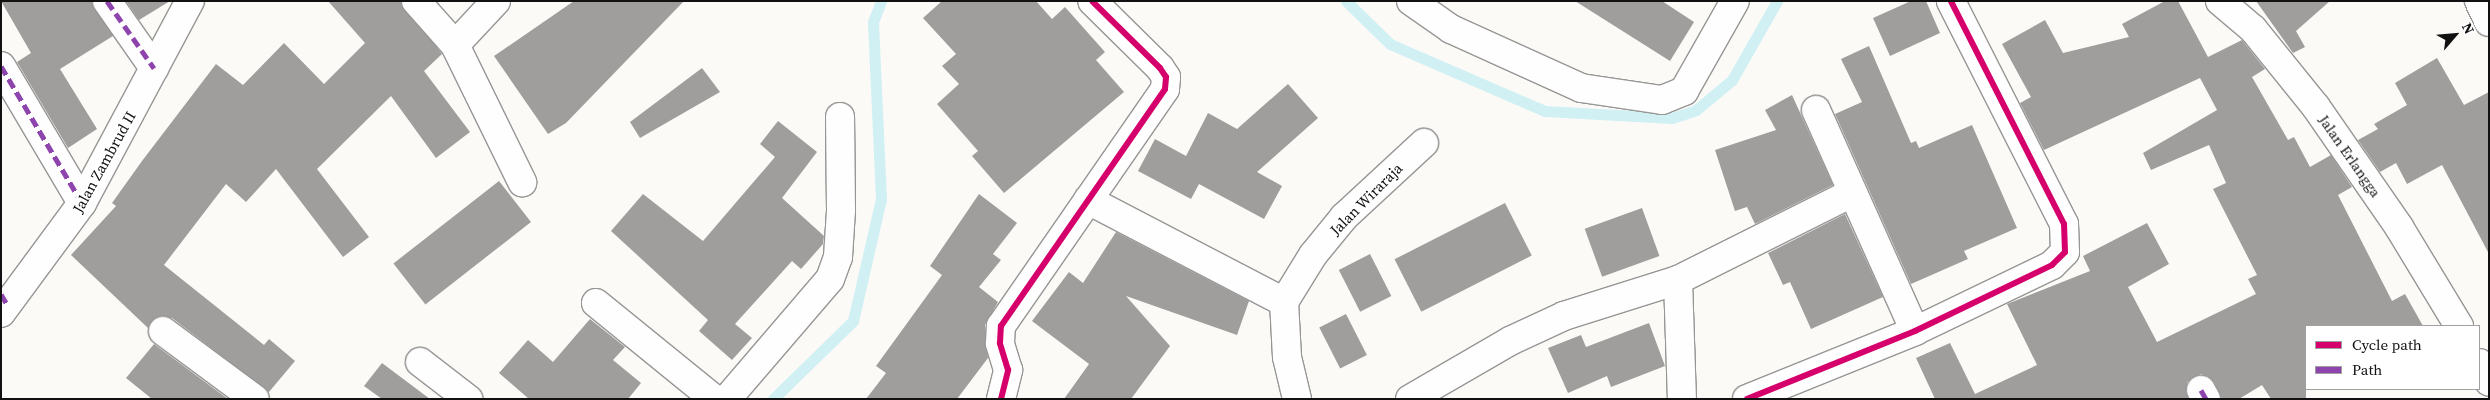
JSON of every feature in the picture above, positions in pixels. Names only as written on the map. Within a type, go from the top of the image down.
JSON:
[{"type":"street","points":[[107,1],[154,68]]},
{"type":"street","name":"Jalan Zambrud II","points":[[4,304],[82,203],[190,1]]},
{"type":"street","points":[[416,1],[455,45],[522,182]]},
{"type":"street","points":[[455,45],[496,1]]},
{"type":"street","points":[[1001,399],[1008,370],[1000,343],[1001,326],[1161,97],[1166,77],[1092,1]]},
{"type":"street","points":[[1411,1],[1451,29],[1581,88],[1662,100],[1684,91],[1690,83],[1735,1]]},
{"type":"street","points":[[1747,399],[1915,331],[2061,259],[2067,242],[2064,224],[1951,1]]},
{"type":"street","name":"Jalan Erlangga","points":[[2220,1],[2253,28],[2316,107],[2399,227],[2458,325]]},
{"type":"street","points":[[2478,1],[2489,22]]},
{"type":"street","points":[[1,66],[82,203]]},
{"type":"street","points":[[1816,110],[1915,331]]},
{"type":"street","points":[[727,399],[830,279],[838,257],[841,210],[840,117]]},
{"type":"street","name":"Jalan Wiraraja","points":[[1284,302],[1344,216],[1424,143]]},
{"type":"street","points":[[1410,399],[1453,370],[1564,316],[1678,280],[1852,193]]},
{"type":"street","points":[[1088,200],[1284,302],[1287,357],[1296,399]]},
{"type":"street","points":[[1678,280],[1682,399]]},
{"type":"street","points":[[596,303],[714,399]]},
{"type":"street","points":[[163,331],[255,399]]},
{"type":"street","points":[[420,362],[468,399]]},
{"type":"street","points":[[2480,365],[2489,382]]},
{"type":"building","points":[[1,1],[92,1],[113,36],[60,69],[97,129],[68,148],[17,62],[31,53]]},
{"type":"building","points":[[126,1],[170,1],[139,20]]},
{"type":"building","points":[[328,1],[401,1],[442,54],[424,71],[470,132],[436,158],[391,96],[317,169],[369,237],[343,257],[276,169],[246,202],[226,184],[164,265],[264,345],[269,339],[295,361],[269,392],[172,318],[157,317],[148,328],[71,255],[116,206],[112,203],[216,64],[243,85],[284,43],[324,84],[365,43]]},
{"type":"building","points":[[574,1],[684,1],[566,123],[548,134],[494,56]]},
{"type":"building","points":[[942,1],[1036,1],[1052,19],[1065,7],[1105,52],[1096,60],[1124,92],[1004,193],[972,156],[978,151],[937,104],[959,84],[942,66],[956,54],[923,18]]},
{"type":"building","points":[[1575,1],[1662,1],[1694,22],[1670,61]]},
{"type":"building","points":[[1911,1],[1926,1],[1940,33],[1890,56],[1873,18]]},
{"type":"building","points":[[2165,1],[2178,1],[2208,57],[2242,40],[2265,69],[2252,77],[2288,140],[2294,137],[2310,167],[2331,155],[2352,187],[2338,195],[2392,301],[2405,294],[2422,325],[2305,325],[2306,399],[2271,399],[2262,385],[2239,399],[2222,399],[2214,382],[2201,374],[2187,382],[2188,399],[1935,399],[1916,358],[1950,343],[1975,394],[2037,365],[2007,304],[2090,271],[2083,256],[2147,223],[2169,264],[2128,287],[2157,342],[2256,294],[2248,279],[2257,275],[2213,189],[2226,183],[2209,145],[2151,170],[2143,153],[2217,110],[2200,78],[2044,150],[2020,103],[2031,97],[2002,44],[2045,20],[2063,53],[2129,37],[2122,24]]},
{"type":"building","points":[[2256,1],[2330,1],[2296,31],[2305,47],[2293,53]]},
{"type":"building","points":[[1869,46],[1911,143],[1916,141],[1919,148],[1972,125],[2017,228],[1964,251],[1968,259],[1911,284],[1835,114],[1862,102],[1841,59]]},
{"type":"building","points":[[2437,58],[2464,105],[2489,92],[2489,254],[2442,165],[2407,184],[2396,163],[2380,172],[2358,140],[2378,129],[2374,124],[2407,105],[2395,83]]},
{"type":"building","points":[[702,68],[720,92],[640,138],[630,122]]},
{"type":"building","points":[[1288,84],[1318,118],[1257,172],[1282,186],[1264,219],[1199,184],[1191,199],[1138,171],[1155,139],[1186,156],[1208,113],[1237,129]]},
{"type":"building","points":[[1792,95],[1833,185],[1755,224],[1747,207],[1735,211],[1715,150],[1776,130],[1765,110]]},
{"type":"building","points":[[778,121],[817,152],[782,198],[824,236],[823,244],[801,269],[792,261],[735,324],[752,338],[732,360],[699,331],[708,320],[611,231],[643,194],[703,241],[775,157],[760,144]]},
{"type":"building","points":[[499,181],[531,222],[425,304],[393,263]]},
{"type":"building","points":[[979,194],[1017,223],[993,254],[1001,260],[979,287],[998,302],[985,325],[988,358],[957,399],[866,399],[886,373],[876,366],[942,275],[930,266]]},
{"type":"building","points":[[1505,203],[1532,256],[1421,312],[1395,259]]},
{"type":"building","points":[[1642,208],[1659,256],[1602,277],[1585,229]]},
{"type":"building","points":[[1845,214],[1883,297],[1811,329],[1790,282],[1783,285],[1768,253]]},
{"type":"building","points":[[1116,232],[1249,301],[1237,335],[1126,296],[1170,346],[1131,399],[1064,399],[1089,364],[1032,321],[1069,272],[1083,283]]},
{"type":"building","points":[[1370,254],[1391,296],[1360,312],[1339,270]]},
{"type":"building","points":[[1346,314],[1367,355],[1340,369],[1319,328]]},
{"type":"building","points":[[590,319],[625,347],[613,360],[641,383],[628,399],[529,399],[499,373],[528,340],[553,362]]},
{"type":"building","points":[[1649,323],[1665,366],[1611,387],[1607,376],[1568,393],[1548,348],[1581,335],[1586,347]]},
{"type":"building","points":[[154,344],[228,399],[152,399],[126,378]]},
{"type":"building","points":[[382,363],[430,399],[382,399],[364,386]]},
{"type":"waterway","points":[[773,399],[853,321],[881,199],[873,22],[881,1]]},
{"type":"waterway","points":[[1346,1],[1390,44],[1545,111],[1672,118],[1696,110],[1732,80],[1777,1]]},
{"type":"marked path","points":[[107,1],[154,68]]},
{"type":"marked path","points":[[1,66],[82,203]]},
{"type":"marked path","points":[[1,294],[8,306]]},
{"type":"marked path","points":[[2201,390],[2206,399]]},
{"type":"cycle path","points":[[1001,399],[1008,370],[1000,343],[1001,326],[1165,89],[1166,77],[1160,68],[1092,1]]},
{"type":"cycle path","points":[[1747,399],[1915,331],[2052,265],[2065,252],[2064,224],[1951,1]]}]
